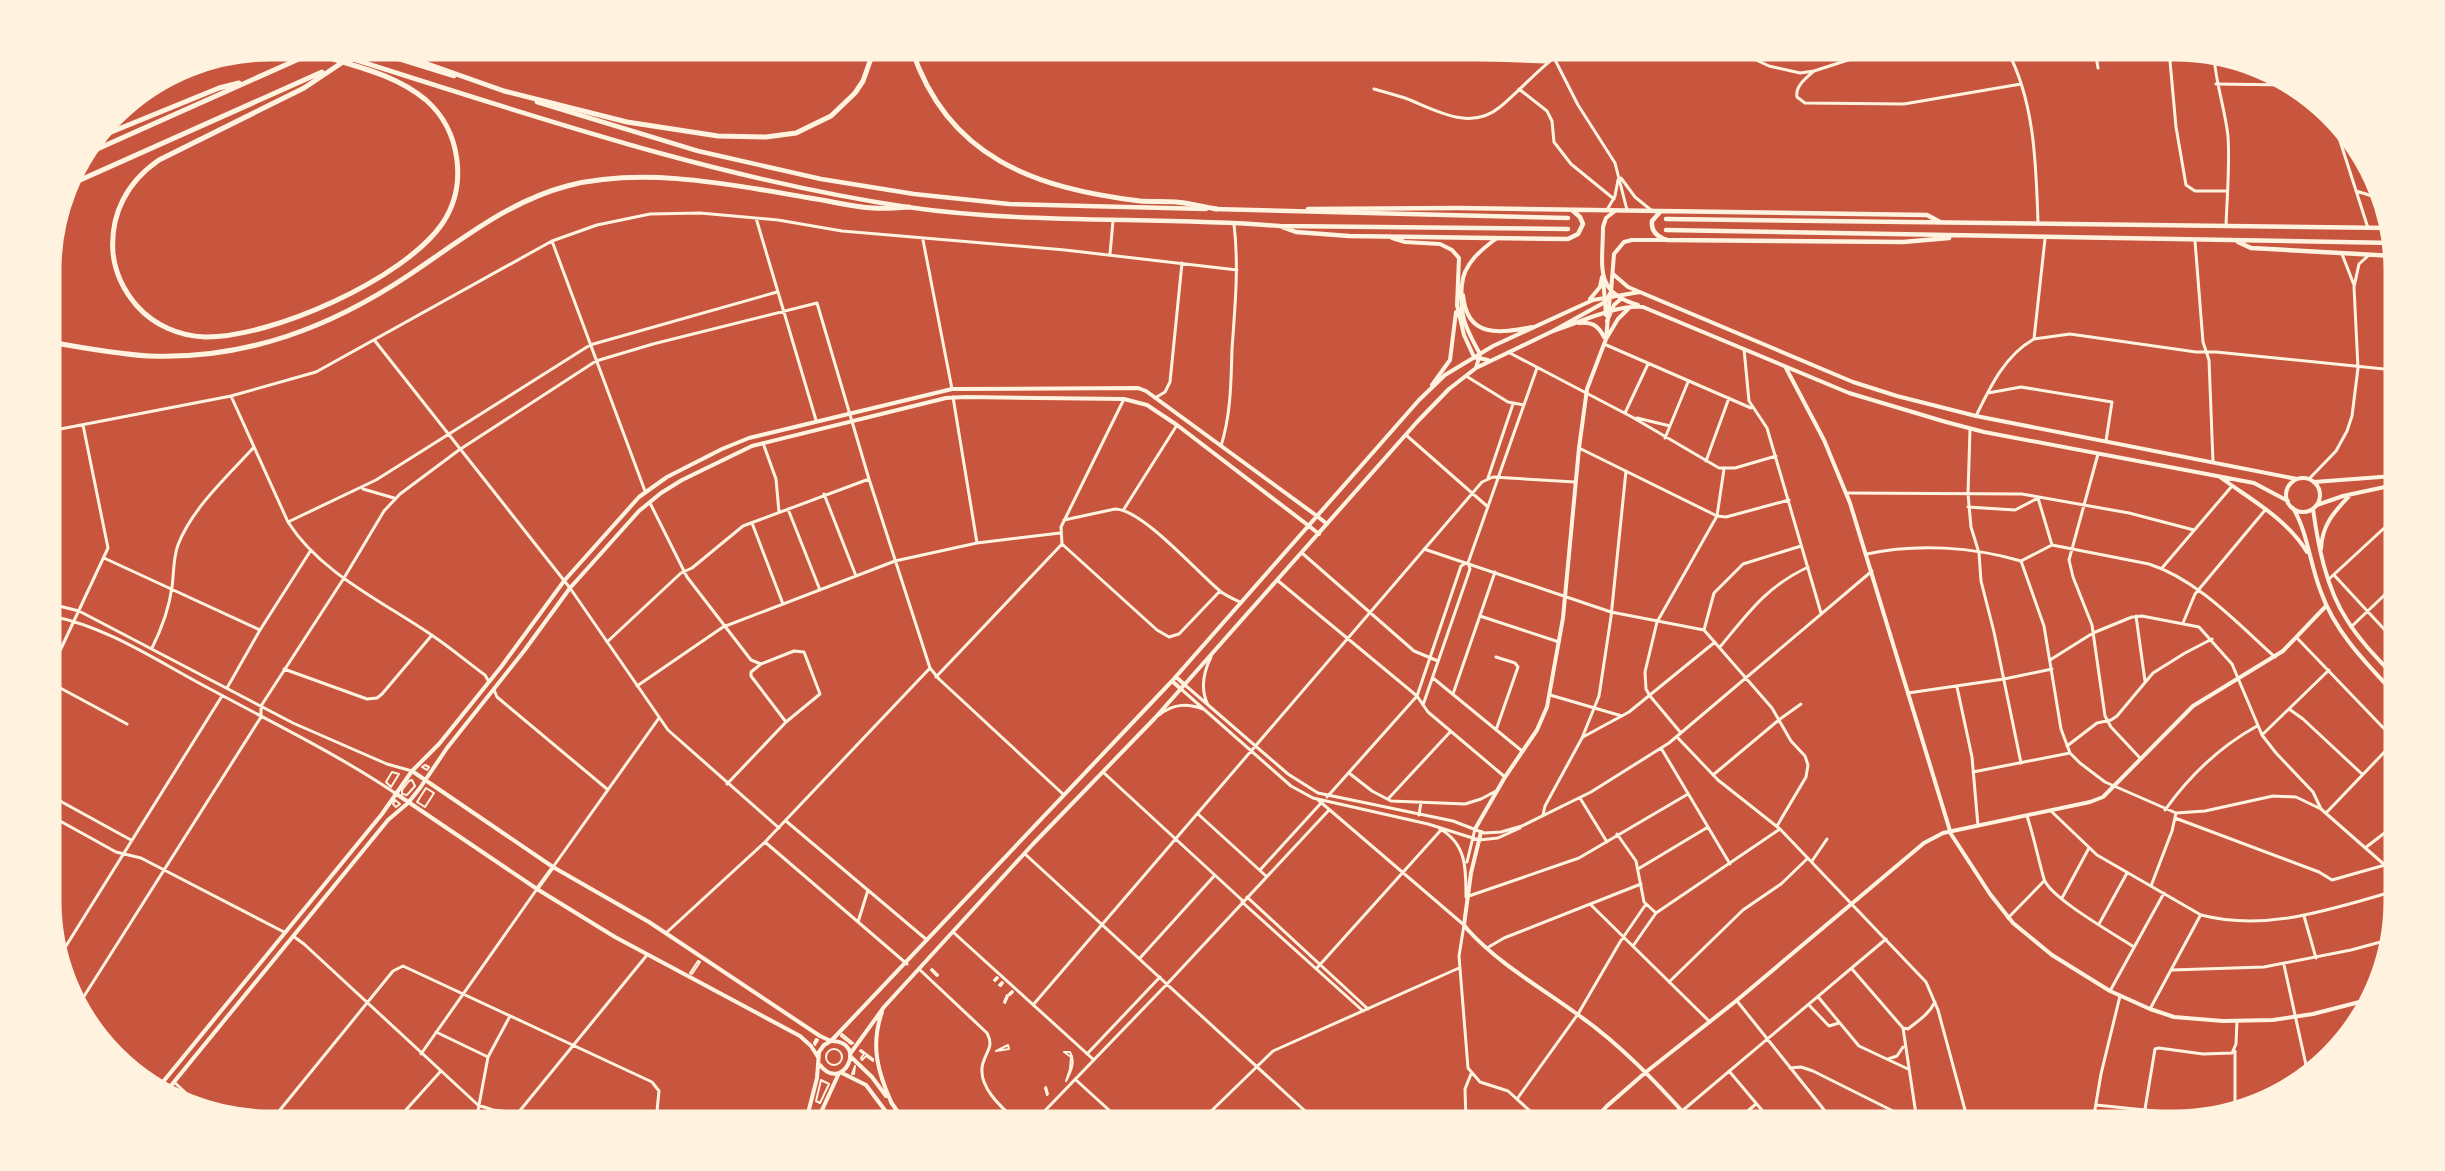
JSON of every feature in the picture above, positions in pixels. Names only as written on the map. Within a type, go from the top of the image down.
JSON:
[{"type":"highway","points":[[98,149],[298,60]]},
{"type":"highway","points":[[337,60],[384,75],[415,92],[433,107],[447,128],[457,158],[457,186],[449,212],[430,237],[392,268],[345,297],[304,315],[273,325],[219,336],[189,335],[156,322],[131,299],[119,278],[113,255],[114,224],[127,190],[139,175],[159,160],[304,88],[340,64]]},
{"type":"highway","points":[[81,179],[349,60]]},
{"type":"highway","points":[[355,60],[692,163],[794,188],[909,207],[1013,218],[1234,222],[1280,226],[1568,229]]},
{"type":"highway","points":[[402,60],[698,152],[821,179],[914,194],[1009,204],[1568,218]]},
{"type":"highway","points":[[416,60],[504,92],[627,122],[718,136],[782,136],[820,123],[844,104],[862,81],[870,60]]},
{"type":"highway","points":[[916,60],[926,84],[946,116],[965,137],[994,159],[1037,178],[1070,187],[1141,201],[1178,202],[1216,209]]},
{"type":"highway","points":[[113,131],[219,88],[250,81]]},
{"type":"highway","points":[[60,344],[130,354],[181,355],[241,348],[292,336],[325,323],[378,296],[488,220],[517,205],[567,186],[603,179],[643,177],[669,179],[756,189],[872,208],[909,207]]},
{"type":"highway","points":[[1281,211],[1321,208],[1927,215],[1941,223]]},
{"type":"highway","points":[[1280,226],[1296,232],[1388,237],[1573,237],[1581,230],[1582,222],[1579,214],[1569,210]]},
{"type":"highway","points":[[1663,211],[1654,217],[1652,225],[1655,234],[1666,240],[1903,242],[1942,240],[1951,237]]},
{"type":"highway","points":[[1666,219],[2381,228]]},
{"type":"highway","points":[[1666,231],[2383,243]]},
{"type":"highway","points":[[2236,241],[2251,248],[2385,255]]},
{"type":"street","points":[[1492,60],[1546,62]]},
{"type":"street","points":[[1374,89],[1405,98],[1437,112],[1474,119],[1499,108],[1549,60]]},
{"type":"street","points":[[1556,60],[1578,105],[1615,163],[1627,210]]},
{"type":"street","points":[[1755,60],[1800,73],[1848,60]]},
{"type":"street","points":[[2011,60],[2021,84],[2036,159],[2038,222]]},
{"type":"street","points":[[2097,60],[2098,68]]},
{"type":"street","points":[[2170,60],[2176,128],[2186,185],[2195,191],[2227,191]]},
{"type":"street","points":[[2215,64],[2216,84],[2225,114],[2228,138],[2226,226]]},
{"type":"street","points":[[1814,71],[1796,93],[1797,97],[1805,103],[1904,104],[2021,84]]},
{"type":"street","points":[[2216,84],[2274,85]]},
{"type":"street","points":[[1519,89],[1548,111],[1552,121],[1554,142],[1571,164],[1614,199]]},
{"type":"street","points":[[2340,140],[2368,228]]},
{"type":"street","points":[[1607,210],[1614,199],[1619,176]]},
{"type":"street","points":[[1619,176],[1635,197],[1653,211]]},
{"type":"street","points":[[2356,191],[2371,196]]},
{"type":"street","points":[[1585,303],[1598,291],[1603,273],[1604,223],[1609,215],[1618,210]]},
{"type":"street","points":[[60,429],[231,396],[316,372],[552,241],[597,225],[650,214],[700,213],[756,218],[923,240],[1110,254],[1237,270]]},
{"type":"street","points":[[756,218],[816,420]]},
{"type":"street","points":[[1110,254],[1113,221]]},
{"type":"street","points":[[1221,446],[1230,400],[1237,270],[1234,222]]},
{"type":"street","points":[[809,1111],[819,1072],[818,1058],[822,1047],[831,1041],[907,964],[992,870],[1065,796],[1174,679],[1421,397],[1450,360],[1460,261],[1457,254],[1440,244],[1405,242],[1388,237]]},
{"type":"street","points":[[1476,368],[1478,356],[1463,321],[1460,306],[1463,272],[1479,253],[1497,238]]},
{"type":"street","points":[[2034,339],[2046,238]]},
{"type":"street","points":[[923,240],[952,389]]},
{"type":"street","points":[[1605,342],[1614,254],[1624,242],[1666,240]]},
{"type":"street","points":[[552,241],[649,501],[684,571],[723,627],[751,660],[761,664]]},
{"type":"street","points":[[2195,241],[2203,342],[2209,360],[2212,462]]},
{"type":"street","points":[[2342,254],[2354,287]]},
{"type":"street","points":[[2309,479],[2331,457],[2347,431],[2356,394],[2358,368],[2354,287],[2359,264],[2369,255]]},
{"type":"street","points":[[1149,406],[1155,398],[1165,392],[1170,382],[1182,263]]},
{"type":"street","points":[[1603,273],[1611,297],[1608,313]]},
{"type":"street","points":[[1603,273],[1611,297]]},
{"type":"street","points":[[1613,274],[1623,284],[1640,292],[1852,382],[1897,396],[1976,416],[2297,479],[2309,479],[2314,482],[2385,477]]},
{"type":"street","points":[[1462,282],[1463,300],[1469,314],[1482,329],[1501,333],[1539,326]]},
{"type":"street","points":[[288,522],[361,488],[448,436],[590,345],[777,292]]},
{"type":"street","points":[[1421,397],[1445,375],[1478,356],[1585,303],[1640,292]]},
{"type":"street","points":[[822,1111],[840,1072],[847,1067],[850,1055],[884,1007],[1025,854],[1155,718],[1436,402],[1476,368],[1553,331],[1611,297],[1643,307],[1849,393],[1970,429],[2254,483],[2288,501],[2293,508],[2302,526],[2326,606],[2344,635],[2385,682]]},
{"type":"street","points":[[84,997],[261,717],[261,706],[284,669],[394,498],[459,450],[596,361],[782,310],[817,303],[851,421],[930,668],[936,677],[1074,804]]},
{"type":"street","points":[[1457,305],[1464,335],[1478,356],[1487,360],[1501,356]]},
{"type":"street","points":[[1553,331],[1608,313],[1643,307]]},
{"type":"street","points":[[1530,1111],[1501,1087],[1480,1082],[1471,1074],[1468,1066],[1459,950],[1464,925],[1466,873],[1471,838],[1475,829],[1505,777],[1541,723],[1550,695],[1560,642],[1586,394],[1590,377],[1605,342],[1618,319],[1629,308]]},
{"type":"street","points":[[1579,323],[1588,322],[1596,326],[1605,342],[1648,364],[1752,408]]},
{"type":"street","points":[[1976,416],[2013,355],[2034,339],[2070,334],[2206,352],[2385,370]]},
{"type":"street","points":[[375,341],[570,588],[659,718],[677,739],[779,828]]},
{"type":"street","points":[[1743,350],[1746,393],[1752,408],[1767,428],[1821,613]]},
{"type":"street","points":[[1508,352],[1625,413],[1665,438],[1724,469],[1776,456]]},
{"type":"street","points":[[1625,413],[1648,364]]},
{"type":"street","points":[[1423,705],[1470,569],[1468,563],[1537,368]]},
{"type":"street","points":[[1786,368],[1820,431],[1846,493],[1872,570],[1950,831],[1957,846],[2008,918],[2052,955],[2110,991],[2150,1010],[2189,1019],[2237,1021],[2295,1018],[2359,1002]]},
{"type":"street","points":[[1466,376],[1513,404],[1524,405]]},
{"type":"street","points":[[1665,438],[1688,382]]},
{"type":"street","points":[[1988,393],[2021,387],[2112,402],[2106,441]]},
{"type":"street","points":[[163,1082],[382,814],[412,771],[439,744],[489,682],[564,581],[645,491],[691,464],[734,443],[816,420],[952,389],[1138,388],[1146,391],[1327,524]]},
{"type":"street","points":[[231,396],[288,522],[311,550],[344,578],[432,635],[485,675],[497,697],[608,789]]},
{"type":"street","points":[[953,397],[977,543]]},
{"type":"street","points":[[171,1086],[388,820],[408,803],[447,748],[494,690],[570,588],[649,501],[720,459],[763,443],[953,397],[1124,399],[1139,401],[1178,425],[1319,534]]},
{"type":"street","points":[[1706,461],[1728,398]]},
{"type":"street","points":[[1124,399],[1064,520],[1060,532],[1062,544],[1157,630],[1169,637],[1179,634],[1220,591]]},
{"type":"street","points":[[1033,1005],[1256,747],[1369,611],[1472,493],[1488,478],[1513,404]]},
{"type":"street","points":[[1632,417],[1670,426]]},
{"type":"street","points":[[1124,509],[1183,418]]},
{"type":"street","points":[[60,652],[108,548],[82,424]]},
{"type":"street","points":[[1970,429],[1968,507],[2020,763]]},
{"type":"street","points":[[1406,434],[1488,507]]},
{"type":"street","points":[[763,443],[776,479],[779,512]]},
{"type":"street","points":[[152,648],[161,630],[172,588],[177,547],[184,533],[202,507],[254,447]]},
{"type":"street","points":[[1579,448],[1726,518],[1789,500]]},
{"type":"street","points":[[2098,454],[2069,560],[2073,578],[2090,615],[2107,722],[2141,759]]},
{"type":"street","points":[[1681,733],[1650,696],[1646,689],[1645,672],[1657,622],[1718,516],[1724,469]]},
{"type":"street","points":[[1543,816],[1545,806],[1582,738],[1599,696],[1611,612],[1626,471]]},
{"type":"street","points":[[2217,475],[2266,509],[2296,536],[2310,556]]},
{"type":"street","points":[[607,642],[684,571],[692,568],[735,531],[788,508],[869,478]]},
{"type":"street","points":[[1488,478],[1575,482]]},
{"type":"street","points":[[2288,501],[2288,488],[2297,479]]},
{"type":"street","points":[[2314,482],[2320,496],[2315,507],[2321,552],[2336,598],[2351,627],[2385,666]]},
{"type":"street","points":[[2162,568],[2232,486]]},
{"type":"street","points":[[2293,508],[2303,512],[2352,493],[2385,487]]},
{"type":"street","points":[[361,488],[394,498]]},
{"type":"street","points":[[1846,493],[1883,491],[2018,494],[2129,513],[2194,530]]},
{"type":"street","points":[[2321,552],[2327,522],[2352,493]]},
{"type":"street","points":[[824,494],[856,576]]},
{"type":"street","points":[[1968,507],[2015,510],[2038,497]]},
{"type":"street","points":[[2038,497],[2052,545]]},
{"type":"street","points":[[788,508],[820,590]]},
{"type":"street","points":[[1064,520],[1124,509],[1160,535],[1220,591],[1242,603]]},
{"type":"street","points":[[2183,623],[2198,591],[2266,509]]},
{"type":"street","points":[[752,523],[783,604]]},
{"type":"street","points":[[2329,579],[2385,528]]},
{"type":"street","points":[[637,686],[723,627],[896,561],[977,543],[1060,532]]},
{"type":"street","points":[[936,677],[1062,544]]},
{"type":"street","points":[[1867,554],[1886,550],[1938,547],[1998,554],[2021,561],[2052,545],[2162,568],[2198,591],[2274,657]]},
{"type":"street","points":[[1704,630],[1714,593],[1743,564],[1802,546]]},
{"type":"street","points":[[1424,549],[1611,612],[1704,630],[1780,719],[1790,740],[1807,759],[1808,769],[1778,828],[1730,864],[1656,913],[1633,946]]},
{"type":"street","points":[[227,688],[260,630],[311,550]]},
{"type":"street","points":[[1302,553],[1416,653],[1439,661]]},
{"type":"street","points":[[104,558],[260,630]]},
{"type":"street","points":[[2021,561],[2044,626],[2061,729],[2070,753],[2093,774],[2114,787],[2176,813],[2197,813],[2279,795],[2296,797],[2321,809],[2385,865]]},
{"type":"street","points":[[1260,870],[1416,696],[1461,566],[1468,563]]},
{"type":"street","points":[[1719,648],[1766,593],[1779,582],[1808,567]]},
{"type":"street","points":[[1174,679],[1206,711],[1292,786],[1317,800],[1428,824],[1479,840],[1492,840],[1512,833],[1580,798],[1677,737],[1872,570]]},
{"type":"street","points":[[1453,694],[1496,572]]},
{"type":"street","points":[[2334,576],[2385,631]]},
{"type":"street","points":[[1277,580],[1416,696],[1450,731],[1505,777]]},
{"type":"street","points":[[2351,627],[2385,595]]},
{"type":"street","points":[[60,606],[79,611],[261,706],[377,759],[412,771],[553,867],[666,933],[820,1036],[845,1045],[850,1055],[872,1077],[897,1111]]},
{"type":"street","points":[[1602,1111],[1646,1072],[1853,904],[1920,845],[1950,831],[2094,801],[2114,787],[2199,701],[2274,657],[2297,638],[2326,606]]},
{"type":"street","points":[[1480,616],[1560,642]]},
{"type":"street","points":[[2050,660],[2093,633],[2136,616],[2199,627],[2226,656],[2239,678],[2262,735],[2313,792],[2321,809]]},
{"type":"street","points":[[2136,616],[2145,681]]},
{"type":"street","points":[[60,618],[75,621],[112,637],[261,717],[395,793],[537,889],[647,955],[796,1034],[811,1046],[826,1071],[840,1072],[866,1085],[886,1111]]},
{"type":"street","points":[[284,669],[367,699],[374,699],[382,694],[432,635]]},
{"type":"street","points":[[2297,638],[2385,729]]},
{"type":"street","points":[[2067,746],[2097,723],[2107,722],[2116,716],[2145,681],[2161,667],[2212,639]]},
{"type":"street","points":[[1582,738],[1622,716],[1650,696],[1715,642]]},
{"type":"street","points":[[727,784],[786,722],[820,694],[804,652],[794,651],[761,664],[751,672],[751,676],[786,722]]},
{"type":"street","points":[[1209,706],[1203,686],[1206,667],[1214,651]]},
{"type":"street","points":[[1496,657],[1515,663],[1518,667],[1496,730]]},
{"type":"street","points":[[666,933],[786,821],[930,668]]},
{"type":"street","points":[[1908,693],[1957,687],[2052,669]]},
{"type":"street","points":[[2262,735],[2329,670]]},
{"type":"street","points":[[1432,678],[1523,752]]},
{"type":"street","points":[[60,687],[127,724]]},
{"type":"street","points":[[1183,687],[1209,706],[1298,782],[1327,796],[1453,821],[1488,834],[1510,830],[1543,816]]},
{"type":"street","points":[[1957,687],[1973,772],[1978,826]]},
{"type":"street","points":[[1550,695],[1622,716]]},
{"type":"street","points":[[65,948],[222,696]]},
{"type":"street","points":[[1713,775],[1801,704]]},
{"type":"street","points":[[1155,718],[1169,709],[1183,705],[1206,711]]},
{"type":"street","points":[[2289,709],[2303,719],[2362,774]]},
{"type":"street","points":[[421,1054],[659,718]]},
{"type":"street","points":[[2165,810],[2185,784],[2210,758],[2257,726]]},
{"type":"street","points":[[1388,799],[1450,731]]},
{"type":"street","points":[[1677,737],[1713,775],[1778,828],[1808,857],[1926,982],[1935,1000],[1965,1111]]},
{"type":"street","points":[[1661,748],[1730,864]]},
{"type":"street","points":[[2325,813],[2385,750]]},
{"type":"street","points":[[1973,772],[2070,753]]},
{"type":"street","points":[[392,772],[399,774],[391,787],[386,782],[392,772]]},
{"type":"street","points":[[1104,773],[1363,1011]]},
{"type":"street","points":[[1348,773],[1372,791],[1388,799],[1465,804],[1485,798],[1497,790]]},
{"type":"street","points":[[412,780],[415,786],[407,795],[402,794],[402,790],[412,780]]},
{"type":"street","points":[[426,788],[434,793],[425,807],[417,802],[426,788]]},
{"type":"street","points":[[1466,897],[1574,860],[1688,794]]},
{"type":"street","points":[[1580,798],[1607,842]]},
{"type":"street","points":[[60,801],[132,840]]},
{"type":"street","points":[[1322,802],[1464,925],[1487,948],[1521,975],[1578,1014],[1646,1072],[1681,1110],[1819,998],[1887,939]]},
{"type":"street","points":[[1419,815],[1421,802]]},
{"type":"street","points":[[1045,1111],[1329,810]]},
{"type":"street","points":[[2051,811],[2101,858],[2201,915],[2250,922],[2304,916],[2385,894]]},
{"type":"street","points":[[2151,886],[2176,813]]},
{"type":"street","points":[[1198,814],[1266,876]]},
{"type":"street","points":[[2027,816],[2042,863],[2044,881],[2062,898],[2098,925],[2134,946]]},
{"type":"street","points":[[2175,818],[2319,872],[2332,880],[2385,865]]},
{"type":"street","points":[[60,821],[116,852],[135,856],[165,870],[292,936],[312,951],[478,1105],[502,1111]]},
{"type":"street","points":[[786,821],[928,941]]},
{"type":"street","points":[[1428,824],[1452,837],[1460,848],[1466,873]]},
{"type":"street","points":[[1638,869],[1708,827]]},
{"type":"street","points":[[1316,969],[1441,830]]},
{"type":"street","points":[[1466,897],[1481,832]]},
{"type":"street","points":[[2365,848],[2385,833]]},
{"type":"street","points":[[1617,834],[1630,849],[1638,869],[1646,904],[1656,913]]},
{"type":"street","points":[[1812,861],[1827,839]]},
{"type":"street","points":[[765,842],[907,964]]},
{"type":"street","points":[[2062,898],[2089,848]]},
{"type":"street","points":[[1025,854],[1305,1111]]},
{"type":"street","points":[[1668,982],[1743,910],[1781,884],[1808,857]]},
{"type":"street","points":[[2098,925],[2127,873]]},
{"type":"street","points":[[1139,958],[1215,875]]},
{"type":"street","points":[[2008,918],[2044,881]]},
{"type":"street","points":[[1487,948],[1503,938],[1641,884]]},
{"type":"street","points":[[858,922],[868,890]]},
{"type":"street","points":[[2110,991],[2164,893]]},
{"type":"street","points":[[1247,897],[1368,1009]]},
{"type":"street","points":[[1590,904],[1710,1022]]},
{"type":"street","points":[[1517,1099],[1578,1014],[1623,937],[1646,904]]},
{"type":"street","points":[[2150,1010],[2201,915]]},
{"type":"street","points":[[2304,916],[2316,958]]},
{"type":"street","points":[[953,932],[1094,1060]]},
{"type":"street","points":[[2172,970],[2264,967],[2316,958],[2381,942]]},
{"type":"street","points":[[521,1111],[647,955]]},
{"type":"street","points":[[2283,964],[2306,1065]]},
{"type":"street","points":[[280,1111],[393,971],[403,966],[654,1084],[659,1091],[656,1111]]},
{"type":"street","points":[[1211,1111],[1273,1051],[1460,968]]},
{"type":"street","points":[[919,969],[983,1027],[991,1043],[982,1068],[990,1093],[1006,1111]]},
{"type":"street","points":[[1852,969],[1903,1028],[1916,1111]]},
{"type":"street","points":[[1086,1054],[1160,977]]},
{"type":"street","points":[[2095,1111],[2101,1074],[2120,996]]},
{"type":"street","points":[[1819,998],[1859,1046],[1908,1069]]},
{"type":"street","points":[[1903,1028],[1908,1029],[1921,1018],[1932,1008],[1935,1000]]},
{"type":"street","points":[[1736,1001],[1825,1111]]},
{"type":"street","points":[[1809,1005],[1829,1026],[1839,1023]]},
{"type":"street","points":[[884,1007],[878,1024],[875,1049],[879,1070],[892,1104]]},
{"type":"street","points":[[477,1111],[488,1057],[510,1016]]},
{"type":"street","points":[[2235,1102],[2237,1021]]},
{"type":"street","points":[[436,1032],[488,1057]]},
{"type":"street","points":[[1886,1059],[1897,1056],[1904,1045]]},
{"type":"street","points":[[2145,1110],[2156,1048],[2203,1054],[2229,1054],[2235,1051]]},
{"type":"street","points":[[836,1049],[842,1054],[842,1060],[839,1064],[831,1065],[827,1061],[827,1053],[836,1049]]},
{"type":"street","points":[[861,1050],[873,1061],[866,1056],[862,1060],[864,1054],[861,1050]]},
{"type":"street","points":[[1069,1052],[1072,1055],[1072,1065],[1066,1080],[1071,1057],[1064,1053],[1069,1052]]},
{"type":"street","points":[[1790,1068],[1801,1067],[1813,1071],[1893,1111]]},
{"type":"street","points":[[1729,1071],[1762,1111]]},
{"type":"street","points":[[405,1111],[440,1072]]},
{"type":"street","points":[[1466,1111],[1466,1084],[1471,1074]]},
{"type":"street","points":[[168,1076],[186,1093]]},
{"type":"street","points":[[1076,1079],[1110,1111]]},
{"type":"street","points":[[821,1080],[829,1084],[819,1103],[816,1101],[821,1080]]},
{"type":"street","points":[[1748,1111],[1756,1104]]},
{"type":"street","points":[[2096,1105],[2154,1111]]}]
